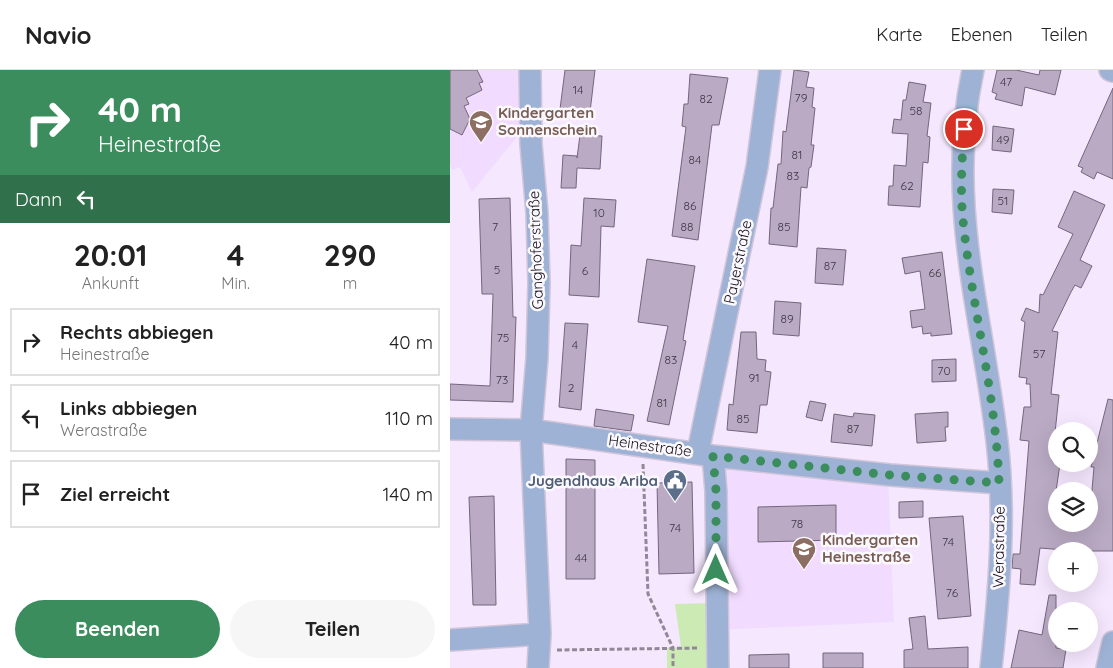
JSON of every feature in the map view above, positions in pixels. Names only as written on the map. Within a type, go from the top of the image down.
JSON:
[{"type":"street","name":"Ganghoferstraße","points":[[530,70],[531,144],[537,213],[539,283],[537,358],[531,430],[539,651]]},
{"type":"street","name":"Payerstraße","points":[[718,658],[716,491],[705,454],[757,168],[770,70]]},
{"type":"street","name":"Werastraße","points":[[973,70],[967,96],[962,161],[963,219],[997,442],[1000,554],[991,668]]},
{"type":"street","name":"Heinestraße","points":[[450,429],[531,430],[705,454],[890,475],[999,483]]},
{"type":"street","points":[[450,640],[539,651]]},
{"type":"street","points":[[1107,668],[1113,642]]},
{"type":"path","points":[[642,445],[648,594],[673,648],[673,668]]},
{"type":"path","points":[[539,651],[673,648],[718,658]]},
{"type":"shaded area","name":"Kindergarten Sonnenschein","points":[[450,70],[530,70],[530,121],[472,192],[460,167],[452,170],[450,164]]},
{"type":"shaded area","name":"Kindergarten Heinestraße","points":[[713,456],[888,475],[894,622],[716,630]]},
{"type":"green space","points":[[716,603],[718,668],[667,668],[667,648],[681,647],[675,604]]},
{"type":"building","points":[[450,70],[477,70],[483,82],[479,83],[482,90],[466,98],[469,104],[464,106],[470,119],[462,135],[450,129]]},
{"type":"building","points":[[565,70],[595,70],[590,112],[560,109]]},
{"type":"building","points":[[794,70],[809,72],[806,87],[814,88],[812,107],[815,108],[811,145],[814,145],[807,188],[801,187],[797,247],[769,244],[771,208],[773,208],[778,164],[781,164],[783,131],[786,132]]},
{"type":"building","points":[[997,70],[1016,70],[1039,75],[1040,70],[1061,70],[1055,95],[1025,87],[1022,106],[995,99],[997,94],[992,92]]},
{"type":"building","points":[[690,74],[728,78],[719,125],[712,125],[698,240],[672,236],[686,127],[682,126],[684,104],[688,104]]},
{"type":"building","points":[[909,82],[926,85],[923,102],[931,103],[927,136],[930,137],[928,163],[923,162],[920,207],[888,205],[889,186],[893,186],[894,165],[906,166],[908,134],[892,133],[894,119],[901,120],[903,100],[906,100]]},
{"type":"building","points":[[1113,88],[1113,179],[1097,172],[1094,179],[1081,172],[1083,168],[1078,166]]},
{"type":"building","points":[[993,126],[1014,129],[1011,152],[992,150]]},
{"type":"building","points":[[580,135],[602,136],[600,169],[577,168],[576,188],[561,188],[563,155],[577,156],[577,158]]},
{"type":"building","points":[[993,189],[1014,190],[1012,214],[992,212]]},
{"type":"building","points":[[1074,191],[1105,205],[1080,260],[1092,266],[1081,288],[1075,285],[1052,331],[1058,332],[1051,394],[1059,395],[1056,422],[1048,422],[1048,472],[1059,472],[1057,482],[1048,482],[1048,532],[1098,532],[1098,482],[1093,482],[1094,472],[1098,472],[1098,439],[1108,399],[1113,400],[1113,551],[1098,551],[1098,542],[1048,542],[1048,549],[1040,548],[1035,585],[1020,584],[1021,569],[1012,568],[1013,554],[1020,554],[1029,441],[1020,440],[1024,407],[1031,407],[1030,384],[1026,384],[1027,378],[1019,377],[1025,322],[1021,320],[1026,308],[1039,313],[1040,294],[1043,295],[1073,234],[1058,227]]},
{"type":"building","points":[[510,198],[513,317],[516,317],[513,402],[450,400],[450,384],[490,386],[493,294],[482,294],[479,199]]},
{"type":"building","points":[[584,198],[616,200],[614,227],[601,226],[599,297],[569,295],[571,245],[581,246]]},
{"type":"building","points":[[817,248],[846,250],[843,285],[815,283]]},
{"type":"building","points":[[942,252],[952,334],[931,336],[931,333],[923,334],[922,326],[912,328],[910,311],[925,309],[920,271],[905,274],[902,258]]},
{"type":"building","points":[[647,259],[695,266],[683,340],[686,341],[669,425],[647,421],[668,326],[638,322]]},
{"type":"building","points":[[775,301],[801,303],[799,336],[773,334]]},
{"type":"building","points":[[565,323],[588,324],[581,410],[559,407]]},
{"type":"building","points":[[741,332],[756,332],[757,359],[766,360],[765,371],[771,372],[767,405],[760,405],[757,433],[727,430],[729,404],[733,405]]},
{"type":"building","points":[[956,359],[956,381],[932,382],[932,360]]},
{"type":"building","points":[[810,401],[826,404],[822,421],[806,417]]},
{"type":"building","points":[[596,409],[634,415],[631,431],[594,426]]},
{"type":"building","points":[[948,412],[948,427],[945,427],[946,441],[917,443],[915,414]]},
{"type":"building","points":[[854,413],[875,415],[872,446],[831,442],[834,414],[853,417]]},
{"type":"building","points":[[566,459],[595,460],[595,579],[566,579]]},
{"type":"building","name":"Jugendhaus Ariba","points":[[692,482],[694,573],[659,574],[657,483]]},
{"type":"building","points":[[494,496],[496,605],[473,605],[469,497]]},
{"type":"building","points":[[923,501],[923,517],[899,518],[899,502]]},
{"type":"building","points":[[836,505],[836,540],[758,542],[758,507]]},
{"type":"building","points":[[963,516],[971,616],[938,619],[929,518]]},
{"type":"building","points":[[1049,595],[1056,595],[1056,602],[1048,602],[1048,652],[1066,652],[1063,668],[1011,668],[1019,630],[1042,635]]},
{"type":"building","points":[[925,616],[928,649],[968,647],[968,668],[904,668],[904,650],[913,649],[909,618]]},
{"type":"building","points":[[823,653],[863,653],[863,668],[823,668]]},
{"type":"building","points":[[789,654],[789,668],[749,668],[749,655]]},
{"type":"place","name":"Kindergarten Sonnenschein","points":[[481,143]]},
{"type":"place","name":"Jugendhaus Ariba","points":[[675,502]]},
{"type":"place","name":"Kindergarten Heinestraße","points":[[804,570]]},
{"type":"route","points":[[716,570],[716,491],[713,456],[890,475],[999,483],[997,442],[963,219],[962,161],[964,129]]}]
